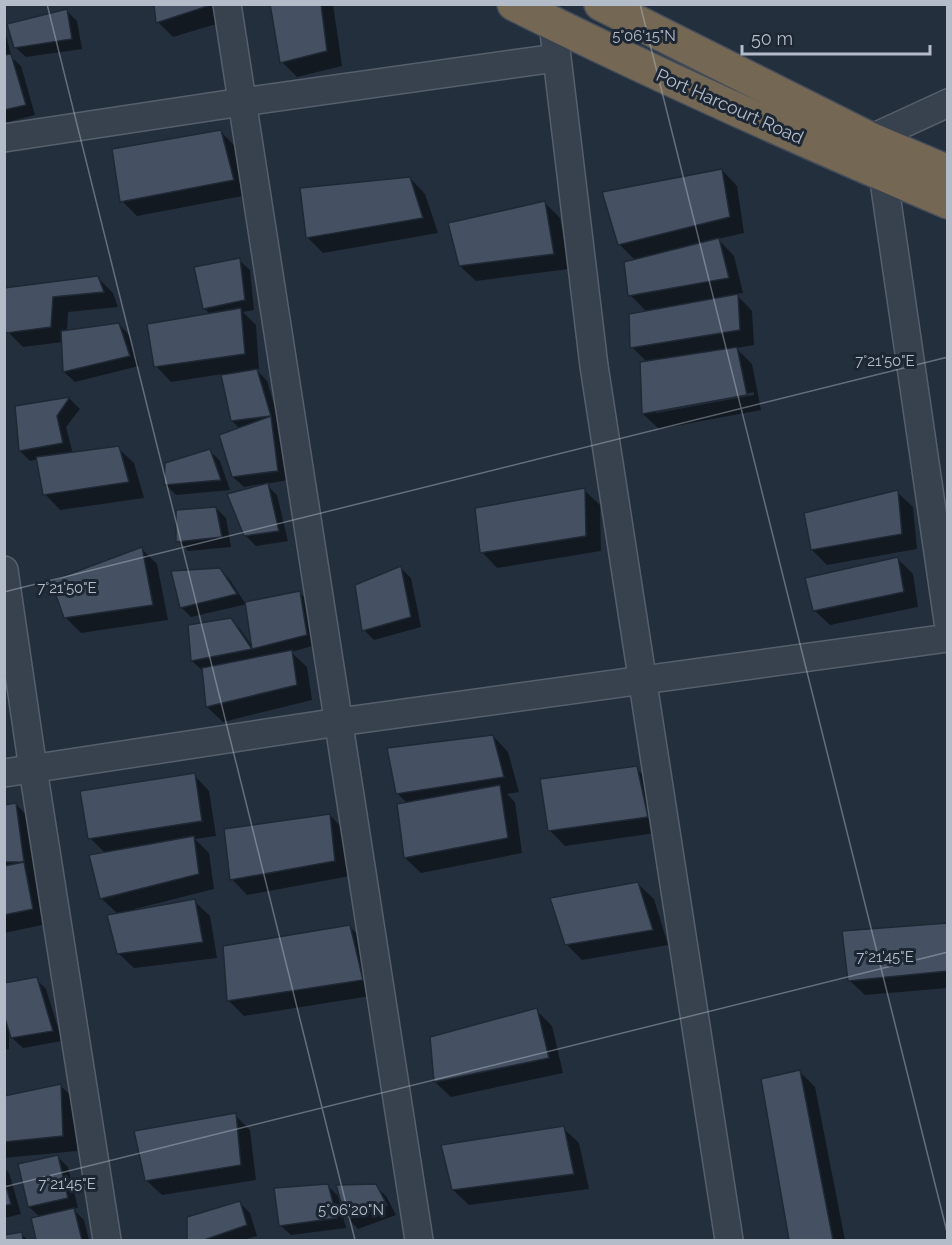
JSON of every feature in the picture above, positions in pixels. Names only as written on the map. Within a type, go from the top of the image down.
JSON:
[{"type":"highway","name":"Port Harcourt Road","points":[[514,4],[553,24],[948,202]]},
{"type":"highway","name":"Port Harcourt Road","points":[[601,4],[870,139],[948,172]]},
{"type":"street","points":[[227,4],[419,1240]]},
{"type":"street","points":[[553,24],[594,366],[729,1240]]},
{"type":"street","points":[[4,138],[556,58]]},
{"type":"street","points":[[870,139],[948,103]]},
{"type":"street","points":[[883,174],[948,621]]},
{"type":"street","points":[[4,570],[107,1240]]},
{"type":"street","points":[[4,773],[339,722],[948,638]]},
{"type":"building","points":[[154,4],[208,4],[208,6],[156,23]]},
{"type":"building","points":[[270,4],[321,4],[327,51],[280,63]]},
{"type":"building","points":[[67,9],[72,39],[14,48],[7,24]]},
{"type":"building","points":[[11,54],[26,105],[4,110],[4,55]]},
{"type":"building","points":[[221,130],[234,180],[120,202],[112,149]]},
{"type":"building","points":[[722,169],[730,217],[618,245],[602,192]]},
{"type":"building","points":[[410,177],[423,218],[306,238],[300,188]]},
{"type":"building","points":[[545,201],[554,254],[459,266],[448,223]]},
{"type":"building","points":[[719,238],[729,278],[628,296],[624,262]]},
{"type":"building","points":[[240,258],[245,300],[203,309],[194,267]]},
{"type":"building","points":[[98,276],[104,292],[53,297],[51,327],[6,333],[4,288]]},
{"type":"building","points":[[738,294],[740,330],[630,348],[629,314]]},
{"type":"building","points":[[241,308],[245,354],[154,367],[147,324]]},
{"type":"building","points":[[119,323],[130,356],[63,372],[61,331]]},
{"type":"building","points":[[737,347],[747,395],[642,414],[640,362]]},
{"type":"building","points":[[257,369],[271,416],[231,421],[221,375]]},
{"type":"building","points":[[70,397],[57,416],[63,443],[19,451],[15,406]]},
{"type":"building","points":[[271,416],[278,471],[232,477],[219,435]]},
{"type":"building","points":[[119,446],[129,482],[43,495],[36,457]]},
{"type":"building","points":[[210,449],[221,480],[164,485],[165,463]]},
{"type":"building","points":[[268,483],[279,531],[244,536],[227,494]]},
{"type":"building","points":[[585,488],[586,536],[480,553],[475,508]]},
{"type":"building","points":[[898,490],[902,534],[811,550],[804,513]]},
{"type":"building","points":[[216,507],[222,537],[176,542],[176,510]]},
{"type":"building","points":[[142,547],[153,605],[64,618],[51,581]]},
{"type":"building","points":[[898,557],[904,592],[813,611],[805,578]]},
{"type":"building","points":[[401,566],[411,617],[362,631],[355,585]]},
{"type":"building","points":[[220,568],[237,594],[180,608],[171,571]]},
{"type":"building","points":[[300,591],[307,635],[252,649],[245,602]]},
{"type":"building","points":[[231,618],[252,649],[191,661],[188,625]]},
{"type":"building","points":[[292,650],[297,685],[206,707],[202,668]]},
{"type":"building","points":[[493,735],[504,777],[396,794],[387,748]]},
{"type":"building","points":[[637,766],[648,817],[548,831],[540,779]]},
{"type":"building","points":[[195,773],[202,821],[88,839],[80,791]]},
{"type":"building","points":[[500,785],[508,838],[404,858],[397,804]]},
{"type":"building","points":[[16,803],[24,862],[4,862],[4,805]]},
{"type":"building","points":[[330,814],[335,861],[230,880],[224,829]]},
{"type":"building","points":[[194,836],[199,874],[100,899],[89,855]]},
{"type":"building","points":[[24,862],[33,909],[4,915],[4,866]]},
{"type":"building","points":[[638,882],[653,930],[565,945],[550,898]]},
{"type":"building","points":[[195,899],[203,942],[117,954],[107,915]]},
{"type":"building","points":[[948,923],[948,971],[848,981],[842,931]]},
{"type":"building","points":[[350,925],[363,980],[227,1001],[223,946]]},
{"type":"building","points":[[37,977],[53,1031],[11,1038],[4,1015],[4,983]]},
{"type":"building","points":[[537,1008],[549,1058],[434,1082],[430,1037]]},
{"type":"building","points":[[800,1070],[833,1240],[789,1240],[761,1079]]},
{"type":"building","points":[[61,1084],[63,1136],[4,1142],[4,1096]]},
{"type":"building","points":[[236,1113],[241,1165],[145,1181],[134,1131]]},
{"type":"building","points":[[564,1126],[574,1174],[452,1190],[441,1145]]},
{"type":"building","points":[[58,1155],[68,1198],[28,1207],[18,1164]]},
{"type":"building","points":[[4,1179],[11,1204],[4,1206]]},
{"type":"building","points":[[328,1184],[337,1218],[279,1226],[274,1188]]},
{"type":"building","points":[[376,1184],[387,1205],[346,1219],[336,1185]]},
{"type":"building","points":[[240,1201],[247,1225],[204,1240],[187,1240],[187,1217]]},
{"type":"building","points":[[74,1208],[82,1240],[36,1240],[31,1218]]},
{"type":"building","points":[[22,1232],[23,1240],[4,1240],[4,1235]]}]
